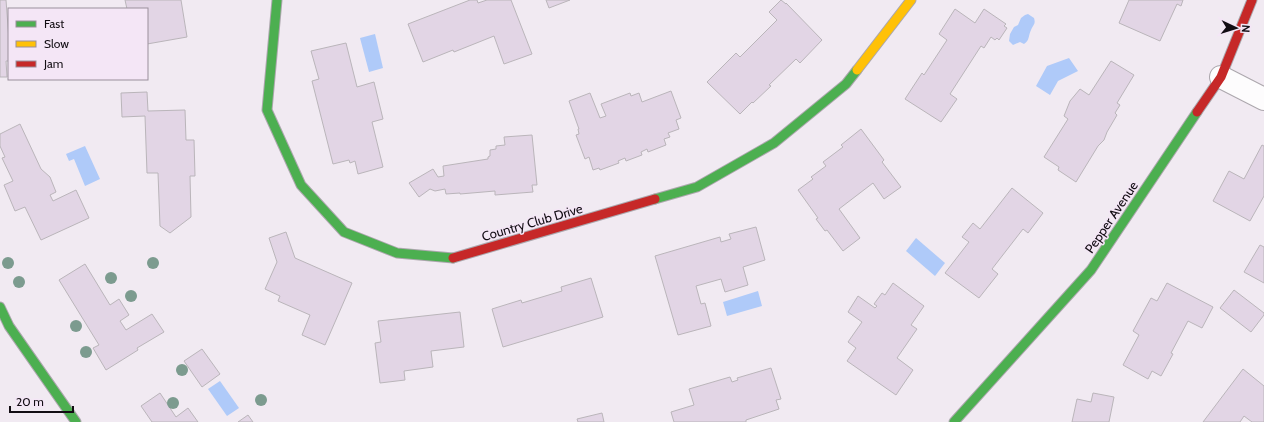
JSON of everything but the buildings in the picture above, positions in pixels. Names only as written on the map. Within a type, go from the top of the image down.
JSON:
[{"type":"street","name":"Country Club Drive","points":[[277,0],[267,110],[301,185],[344,232],[397,253],[454,258],[690,190],[704,184],[774,143],[846,84],[911,0]]},
{"type":"street","name":"Pepper Avenue","points":[[954,422],[1091,270],[1221,77],[1252,0]]},
{"type":"street","points":[[1221,77],[1264,99]]},
{"type":"street","points":[[3,322],[76,422]]},
{"type":"water","points":[[1028,14],[1034,18],[1035,22],[1028,39],[1024,44],[1020,42],[1013,45],[1009,41],[1010,34],[1014,27],[1018,25],[1021,18]]},
{"type":"water","points":[[375,34],[383,68],[369,72],[360,38]]},
{"type":"water","points":[[1069,58],[1078,71],[1058,81],[1050,95],[1036,86],[1047,66]]},
{"type":"water","points":[[85,146],[100,179],[85,186],[74,159],[69,161],[66,154]]},
{"type":"water","points":[[916,238],[945,263],[935,276],[906,251]]},
{"type":"water","points":[[758,291],[762,306],[727,316],[723,302]]},
{"type":"water","points":[[220,381],[239,408],[227,416],[208,389]]},
{"type":"traffic: fast","points":[[277,0],[267,110],[301,185],[344,232],[397,253],[453,258]]},
{"type":"traffic: fast","points":[[655,199],[697,187],[774,143],[846,84],[857,70]]},
{"type":"traffic: fast","points":[[954,422],[1091,270],[1197,112]]},
{"type":"traffic: fast","points":[[0,307],[9,326],[76,422]]},
{"type":"traffic: slow","points":[[857,70],[911,0]]},
{"type":"traffic: jam","points":[[1197,112],[1221,77],[1252,0]]},
{"type":"traffic: jam","points":[[453,258],[655,199]]}]
